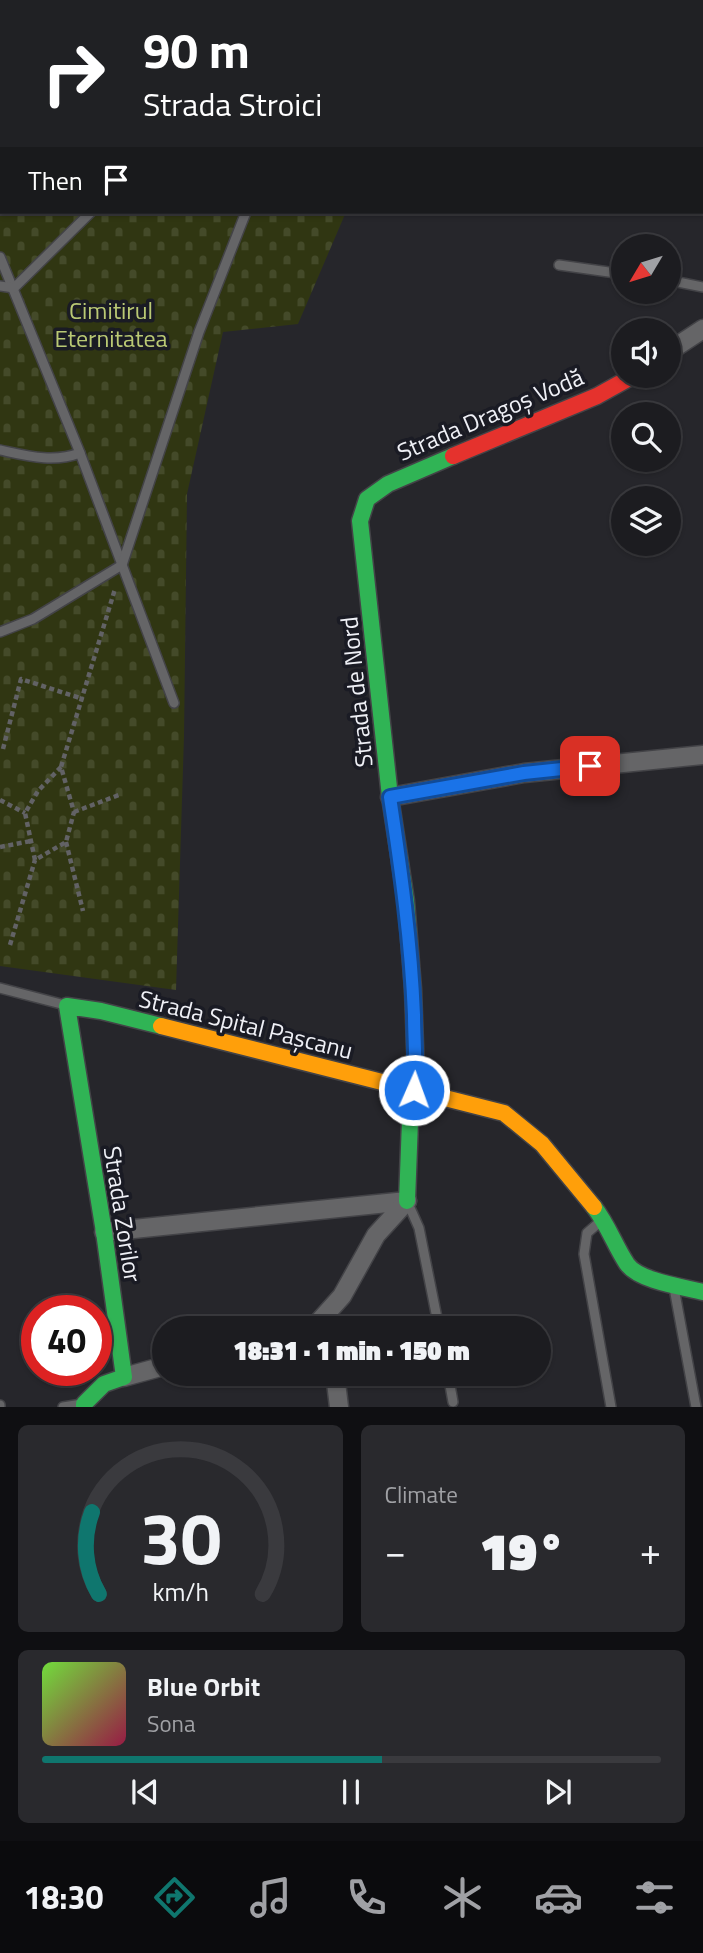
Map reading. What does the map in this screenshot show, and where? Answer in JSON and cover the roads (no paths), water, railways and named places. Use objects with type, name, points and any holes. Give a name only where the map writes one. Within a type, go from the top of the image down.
[{"type":"street","points":[[681,344],[703,330]]},
{"type":"street","name":"Strada Dragoș Vodă","points":[[368,499],[388,484],[611,388]]},
{"type":"street","name":"Strada de Nord","points":[[368,499],[360,521],[390,797],[406,901],[413,989],[416,1075],[414,1090]]},
{"type":"street","points":[[390,797],[524,773],[703,755]]},
{"type":"street","name":"Strada Spital Pașcanu","points":[[67,1006],[101,1011],[504,1113],[542,1144],[603,1219],[629,1267],[648,1278],[703,1292]]},
{"type":"street","name":"Strada Zorilor","points":[[67,1006],[104,1232],[124,1377]]},
{"type":"street","points":[[323,1316],[342,1296],[376,1235],[407,1201],[414,1090]]},
{"type":"street","points":[[104,1232],[407,1201]]},
{"type":"street","points":[[84,1406],[104,1384],[152,1369]]},
{"type":"street","points":[[336,1386],[339,1407]]},
{"type":"lane","points":[[14,288],[89,214]]},
{"type":"lane","points":[[0,632],[33,620],[122,565],[199,332],[245,214]]},
{"type":"lane","points":[[0,257],[80,453],[174,703]]},
{"type":"lane","points":[[559,265],[611,272]]},
{"type":"lane","points":[[681,283],[703,287]]},
{"type":"lane","points":[[0,286],[14,288]]},
{"type":"lane","points":[[0,450],[41,458],[65,458],[80,453]]},
{"type":"lane","points":[[0,988],[67,1006]]},
{"type":"lane","points":[[407,1201],[419,1228],[437,1316]]},
{"type":"lane","points":[[603,1219],[587,1233],[584,1254],[611,1407]]},
{"type":"lane","points":[[673,1286],[696,1407]]},
{"type":"lane","points":[[450,1386],[453,1402]]},
{"type":"lane","points":[[63,1407],[84,1406]]},
{"type":"park label","name":"Cimitirul Eternitatea","points":[[111,324]]}]
